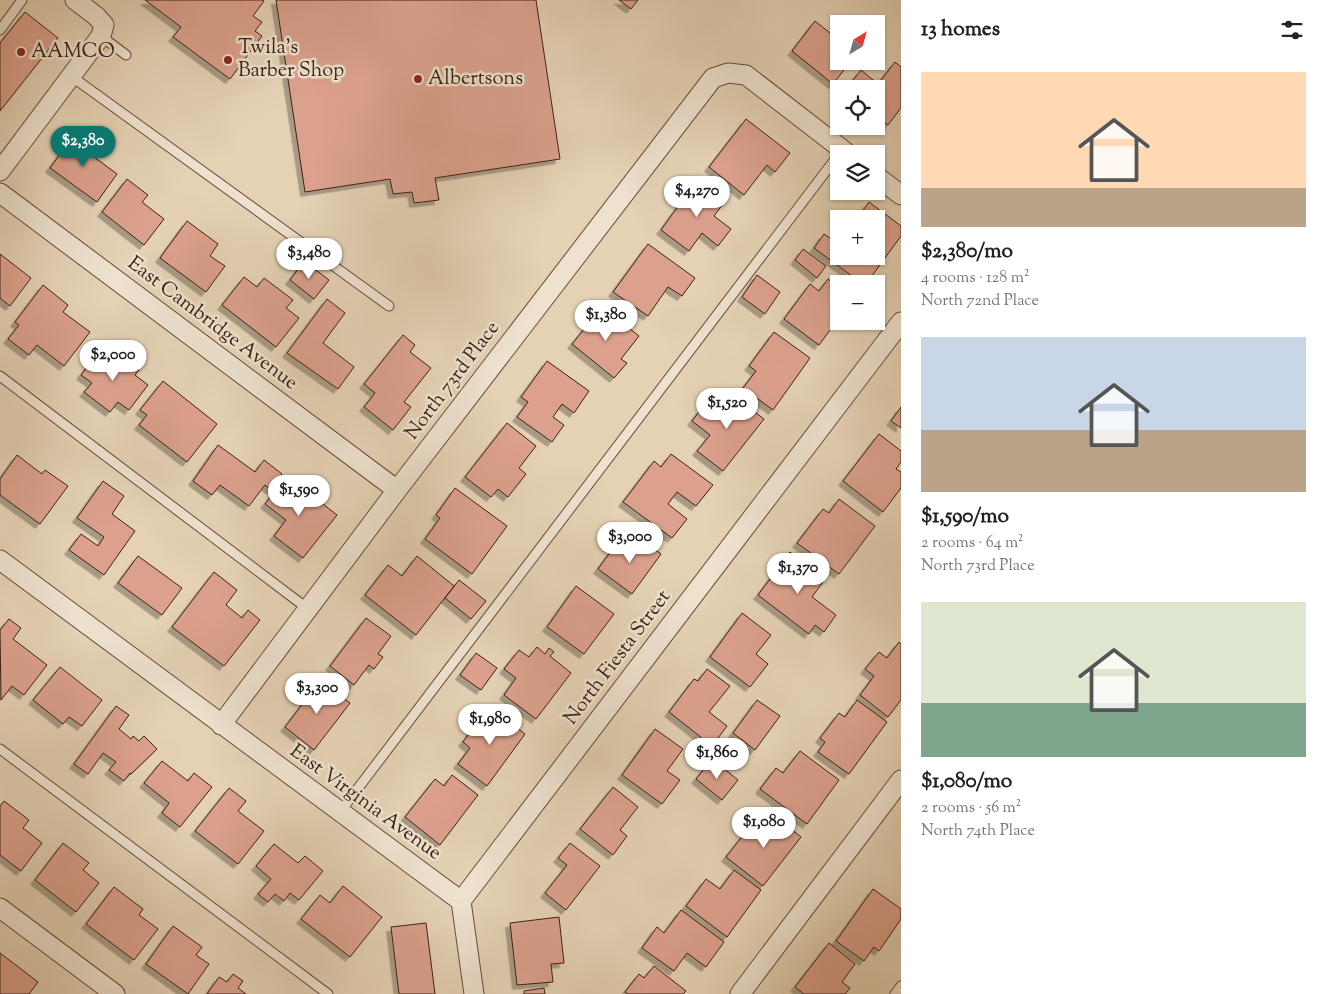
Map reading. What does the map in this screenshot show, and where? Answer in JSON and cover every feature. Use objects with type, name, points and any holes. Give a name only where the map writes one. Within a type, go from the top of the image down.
[{"type":"street","points":[[0,171],[71,76],[102,30],[96,16],[75,0]]},
{"type":"street","name":"North 73rd Place","points":[[221,725],[713,78],[728,73],[746,75],[832,145]]},
{"type":"street","points":[[885,183],[901,195]]},
{"type":"street","name":"East Cambridge Avenue","points":[[0,193],[398,490]]},
{"type":"street","name":"North Fiesta Street","points":[[461,901],[901,322]]},
{"type":"street","name":"East Virginia Avenue","points":[[0,560],[461,901]]},
{"type":"street","points":[[743,993],[898,790]]},
{"type":"street","points":[[461,901],[474,994]]},
{"type":"street","points":[[0,908],[115,994]]},
{"type":"lane","points":[[0,30],[22,0]]},
{"type":"lane","points":[[102,30],[126,55]]},
{"type":"lane","points":[[71,76],[389,306]]},
{"type":"lane","points":[[340,812],[830,169]]},
{"type":"lane","points":[[0,376],[308,609]]},
{"type":"lane","points":[[0,749],[328,994]]},
{"type":"lane","points":[[895,994],[901,986]]},
{"type":"building","points":[[145,0],[262,0],[264,1],[253,16],[262,22],[255,31],[262,36],[230,79],[173,37],[181,27]]},
{"type":"building","name":"Albertsons","points":[[276,0],[536,0],[560,159],[435,178],[439,200],[414,203],[412,192],[393,194],[390,179],[305,192]]},
{"type":"building","points":[[619,0],[638,0],[631,9]]},
{"type":"building","points":[[25,12],[58,38],[0,111],[0,43]]},
{"type":"building","points":[[815,21],[830,33],[830,70],[844,70],[836,80],[830,80],[830,82],[792,51]]},
{"type":"building","points":[[895,62],[901,67],[901,108],[888,125],[885,123],[885,80],[881,80]]},
{"type":"building","points":[[861,70],[873,80],[853,80]]},
{"type":"building","points":[[746,119],[790,153],[775,172],[767,165],[744,195],[709,167]]},
{"type":"building","points":[[76,132],[91,143],[86,151],[117,174],[97,202],[50,168]]},
{"type":"building","points":[[127,179],[148,195],[142,202],[164,219],[144,245],[102,212]]},
{"type":"building","points":[[697,180],[725,201],[714,216],[731,229],[718,246],[702,233],[689,251],[661,230]]},
{"type":"building","points":[[869,202],[880,210],[863,210]]},
{"type":"building","points":[[885,214],[901,226],[901,236],[885,258]]},
{"type":"building","points":[[187,221],[218,244],[210,256],[225,266],[206,292],[160,258]]},
{"type":"building","points":[[824,234],[830,238],[830,260],[814,248]]},
{"type":"building","points":[[648,244],[695,278],[682,296],[668,287],[648,316],[613,292]]},
{"type":"building","points":[[803,249],[826,266],[817,278],[795,260]]},
{"type":"building","points":[[0,254],[31,278],[10,306],[0,298]]},
{"type":"building","points":[[304,261],[329,280],[314,299],[290,280]]},
{"type":"building","points":[[837,265],[880,265],[873,275],[851,275]]},
{"type":"building","points":[[757,275],[780,292],[765,314],[742,297]]},
{"type":"building","points":[[244,277],[257,287],[264,278],[293,300],[286,308],[299,318],[276,347],[222,305]]},
{"type":"building","points":[[828,279],[830,281],[830,330],[819,345],[784,319],[810,284],[819,291]]},
{"type":"building","points":[[43,285],[68,305],[63,312],[90,332],[64,366],[37,345],[29,355],[8,339],[19,325],[15,322]]},
{"type":"building","points":[[327,299],[345,313],[323,343],[354,367],[338,389],[287,353]]},
{"type":"building","points":[[602,307],[639,336],[621,359],[627,363],[614,378],[572,344]]},
{"type":"building","points":[[774,332],[810,358],[773,410],[743,388],[756,371],[749,366]]},
{"type":"building","points":[[403,335],[415,345],[410,352],[431,368],[404,402],[411,407],[393,430],[364,407],[375,393],[364,384]]},
{"type":"building","points":[[100,350],[120,365],[125,359],[139,370],[135,375],[148,385],[129,410],[118,402],[110,412],[84,392],[92,383],[81,375]]},
{"type":"building","points":[[547,361],[589,391],[574,413],[562,404],[553,417],[564,425],[552,442],[517,417],[528,402],[521,397]]},
{"type":"building","points":[[163,381],[217,424],[187,462],[139,425],[147,415],[140,410]]},
{"type":"building","points":[[728,392],[764,419],[723,471],[697,451],[710,435],[692,421],[701,409],[710,416]]},
{"type":"building","points":[[901,407],[901,428],[891,421]]},
{"type":"building","points":[[507,423],[536,446],[519,468],[526,474],[508,497],[498,489],[491,497],[465,477]]},
{"type":"building","points":[[879,434],[901,451],[901,462],[896,469],[901,472],[901,488],[883,512],[843,481]]},
{"type":"building","points":[[218,445],[255,472],[264,460],[282,474],[271,490],[265,485],[249,506],[220,485],[212,495],[193,481]]},
{"type":"building","points":[[671,454],[713,485],[696,506],[677,492],[668,504],[687,519],[672,538],[623,502],[654,461],[661,467]]},
{"type":"building","points":[[17,455],[42,474],[45,470],[68,486],[40,524],[0,495],[0,479]]},
{"type":"building","points":[[287,476],[337,515],[303,558],[274,536],[286,520],[265,504]]},
{"type":"building","points":[[103,481],[124,496],[112,514],[135,531],[104,575],[69,550],[81,534],[98,546],[104,537],[77,518]]},
{"type":"building","points":[[455,488],[507,526],[472,574],[425,539],[440,518],[436,515]]},
{"type":"building","points":[[839,499],[875,526],[839,574],[797,543],[823,509],[829,513]]},
{"type":"building","points":[[635,535],[661,554],[632,594],[598,569],[617,543],[625,549]]},
{"type":"building","points":[[790,552],[825,579],[812,597],[836,615],[824,632],[815,625],[809,634],[758,595]]},
{"type":"building","points":[[138,556],[182,588],[162,615],[118,583]]},
{"type":"building","points":[[417,556],[454,586],[416,635],[365,595],[388,565],[402,576]]},
{"type":"building","points":[[214,572],[237,590],[226,605],[242,618],[248,610],[260,620],[224,666],[172,627]]},
{"type":"building","points":[[459,580],[486,601],[471,619],[445,598]]},
{"type":"building","points":[[576,586],[614,614],[584,654],[547,627]]},
{"type":"building","points":[[742,613],[771,635],[756,654],[768,664],[750,687],[710,657]]},
{"type":"building","points":[[366,618],[391,636],[378,654],[383,657],[374,669],[369,665],[354,685],[330,666]]},
{"type":"building","points":[[9,619],[21,628],[13,639],[47,665],[24,695],[12,686],[1,700],[0,630]]},
{"type":"building","points":[[899,642],[901,644],[901,700],[888,717],[860,695],[874,676],[865,669],[879,652],[887,658]]},
{"type":"building","points":[[537,647],[545,654],[549,648],[554,652],[550,656],[571,673],[536,719],[504,695],[516,678],[504,669],[519,650],[529,657]]},
{"type":"building","points":[[476,653],[497,668],[481,690],[460,675]]},
{"type":"building","points":[[60,667],[102,700],[82,726],[69,717],[63,724],[33,700]]},
{"type":"building","points":[[707,669],[730,686],[709,712],[727,726],[712,746],[669,712],[694,679],[698,681]]},
{"type":"building","points":[[320,681],[350,703],[314,750],[285,727]]},
{"type":"building","points":[[757,700],[780,716],[755,750],[733,733]]},
{"type":"building","points":[[857,700],[887,722],[849,774],[818,752],[825,742],[820,738],[839,713],[845,717]]},
{"type":"building","points":[[116,706],[129,715],[119,729],[131,739],[133,736],[139,741],[144,736],[157,749],[130,773],[124,781],[109,770],[116,762],[103,753],[88,774],[74,764]]},
{"type":"building","points":[[489,707],[525,734],[487,786],[458,764],[470,748],[463,742]]},
{"type":"building","points":[[655,729],[683,749],[667,771],[680,780],[662,804],[622,775]]},
{"type":"building","points":[[800,751],[839,780],[807,824],[760,789],[776,768],[783,773]]},
{"type":"building","points":[[712,759],[738,780],[722,800],[696,779]]},
{"type":"building","points":[[162,761],[188,781],[194,773],[212,787],[180,827],[162,813],[169,803],[144,783]]},
{"type":"building","points":[[452,775],[478,795],[440,845],[405,817],[435,779],[444,786]]},
{"type":"building","points":[[613,787],[638,807],[620,830],[627,836],[613,855],[580,829]]},
{"type":"building","points":[[229,788],[246,801],[238,811],[264,831],[238,864],[195,831]]},
{"type":"building","points":[[4,801],[29,820],[23,828],[42,843],[21,871],[0,855],[0,806]]},
{"type":"building","points":[[772,814],[801,837],[763,886],[726,857],[752,824],[759,830]]},
{"type":"building","points":[[63,843],[89,863],[83,870],[99,883],[76,912],[35,880]]},
{"type":"building","points":[[570,843],[600,866],[566,910],[545,893],[567,865],[558,858]]},
{"type":"building","points":[[274,844],[298,863],[305,856],[323,871],[299,900],[290,893],[284,901],[275,894],[268,902],[258,894],[271,879],[256,866]]},
{"type":"building","points":[[734,870],[761,890],[727,937],[686,906],[706,879],[720,889]]},
{"type":"building","points":[[343,886],[382,917],[350,957],[301,919],[320,895],[330,903]]},
{"type":"building","points":[[114,887],[143,909],[139,915],[158,929],[134,960],[86,924]]},
{"type":"building","points":[[873,889],[901,909],[901,919],[879,951],[874,947],[864,961],[836,941]]},
{"type":"building","points":[[681,910],[724,942],[706,967],[687,953],[674,971],[642,948],[657,927],[664,933]]},
{"type":"building","points":[[559,917],[564,963],[551,964],[553,982],[517,985],[510,923]]},
{"type":"building","points":[[426,923],[435,994],[399,994],[391,927]]},
{"type":"building","points":[[173,926],[202,947],[196,955],[209,964],[188,994],[146,964]]},
{"type":"building","points":[[829,943],[855,964],[842,982],[850,988],[845,994],[804,994],[795,987]]},
{"type":"building","points":[[0,953],[38,982],[29,994],[0,994]]},
{"type":"building","points":[[654,966],[686,991],[683,994],[628,994],[625,992],[639,974],[644,978]]},
{"type":"building","points":[[233,974],[243,981],[238,988],[246,994],[207,994],[219,977],[227,982]]},
{"type":"building","points":[[544,988],[545,994],[524,994],[524,991]]},
{"type":"place","name":"AAMCO","points":[[21,52]]},
{"type":"place","name":"Twila's Barber Shop","points":[[228,60]]},
{"type":"place","name":"Albertsons","points":[[418,79]]}]
